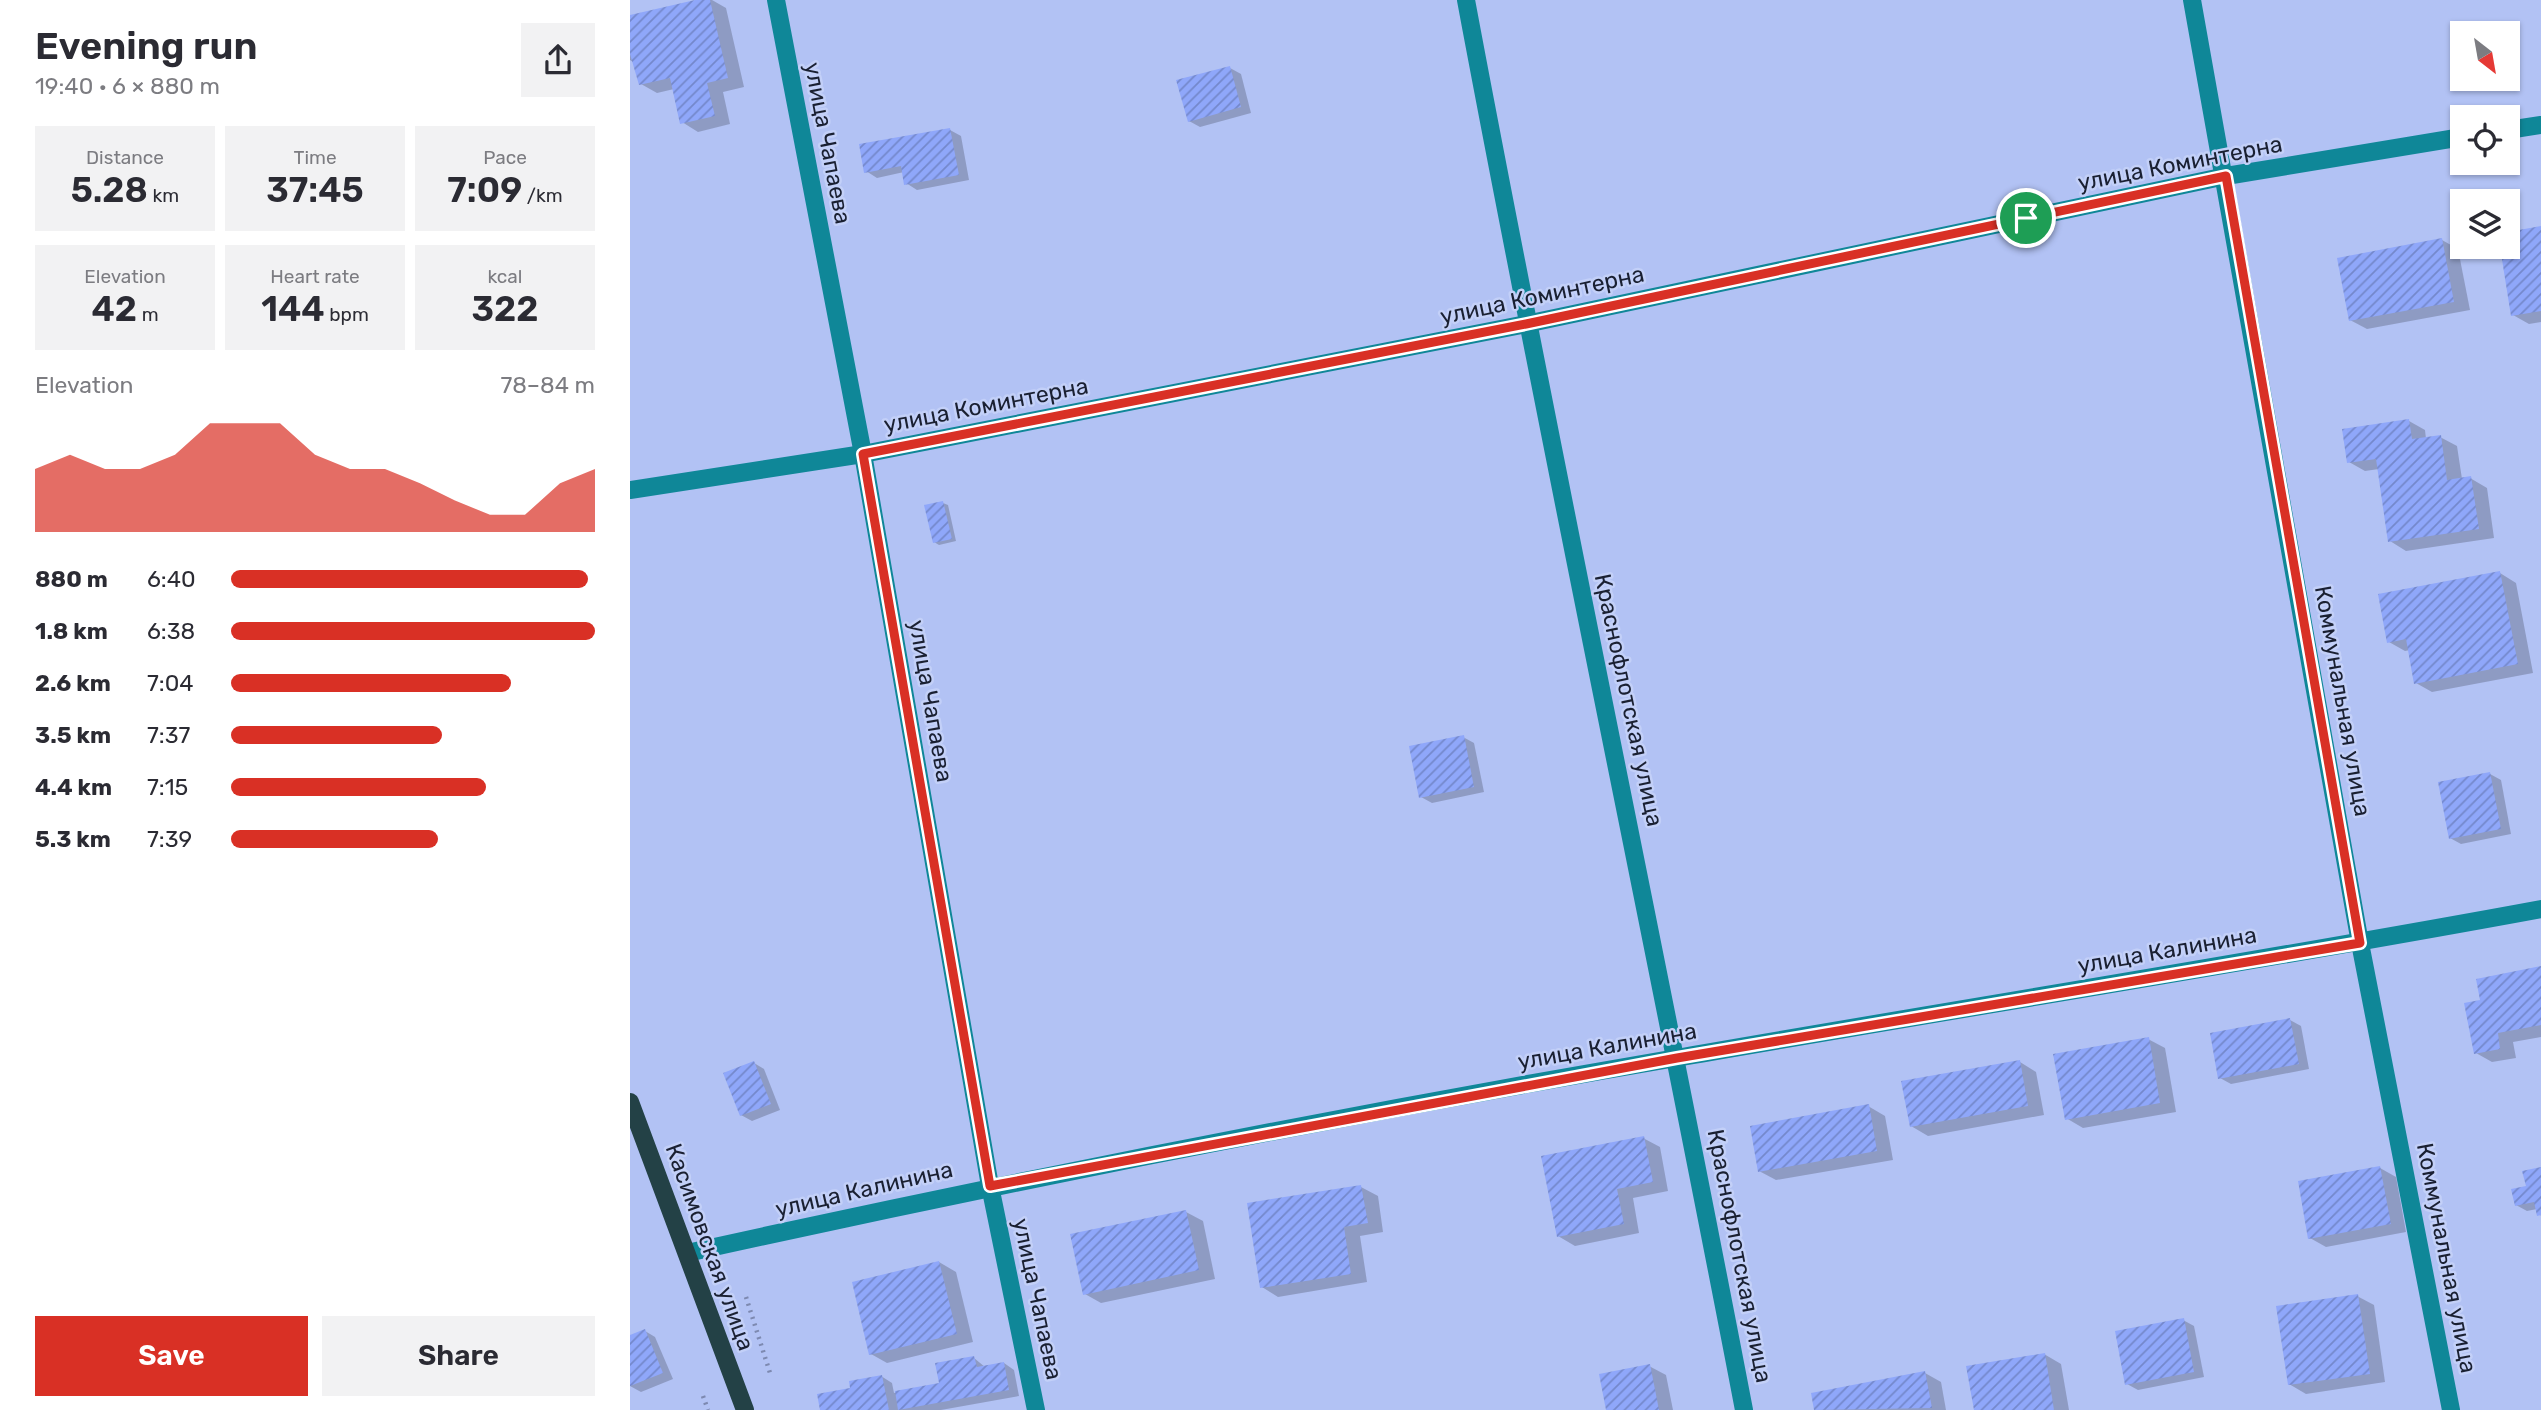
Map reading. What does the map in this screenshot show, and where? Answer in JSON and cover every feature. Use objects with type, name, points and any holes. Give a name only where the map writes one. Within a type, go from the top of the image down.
[{"type":"main road","name":"Касимовская улица","points":[[630,1102],[635,1132],[687,1253],[745,1410]]},
{"type":"street","name":"улица Чапаева","points":[[776,0],[863,454],[990,1186],[1036,1410]]},
{"type":"street","name":"Краснофлотская улица","points":[[1466,0],[1526,324],[1677,1058],[1744,1410]]},
{"type":"street","name":"Коммунальная улица","points":[[2192,0],[2226,176],[2360,943],[2451,1410]]},
{"type":"street","points":[[2520,128],[2541,125]]},
{"type":"street","name":"улица Коминтерна","points":[[630,490],[863,454],[1526,324],[2226,176],[2450,140]]},
{"type":"street","name":"улица Калинина","points":[[687,1253],[990,1186],[1677,1058],[2360,943],[2541,909]]},
{"type":"path","points":[[746,1297],[770,1373]]},
{"type":"path","points":[[703,1396],[708,1410]]},
{"type":"building","points":[[695,0],[710,0],[728,78],[707,83],[715,116],[680,124],[670,78],[639,85],[630,54],[630,15]]},
{"type":"building","points":[[1230,66],[1241,107],[1188,122],[1176,80]]},
{"type":"building","points":[[950,128],[959,175],[904,185],[901,166],[864,173],[859,144]]},
{"type":"building","points":[[2541,226],[2541,311],[2511,316],[2502,259],[2520,259],[2520,230]]},
{"type":"building","points":[[2442,238],[2454,302],[2349,321],[2337,258]]},
{"type":"building","points":[[2409,419],[2412,439],[2441,435],[2447,480],[2471,476],[2479,529],[2388,542],[2376,459],[2347,463],[2342,429]]},
{"type":"building","points":[[943,501],[952,539],[933,543],[924,505]]},
{"type":"building","points":[[2500,571],[2518,664],[2414,684],[2406,639],[2387,643],[2378,594]]},
{"type":"building","points":[[1464,735],[1474,787],[1419,798],[1409,746]]},
{"type":"building","points":[[2490,772],[2501,829],[2449,839],[2438,782]]},
{"type":"building","points":[[2541,966],[2541,1025],[2498,1033],[2500,1049],[2474,1054],[2464,1003],[2480,1000],[2476,979]]},
{"type":"building","points":[[2290,1018],[2299,1064],[2218,1079],[2210,1033]]},
{"type":"building","points":[[2149,1037],[2160,1103],[2065,1120],[2053,1054]]},
{"type":"building","points":[[2020,1060],[2028,1106],[1910,1127],[1901,1081]]},
{"type":"building","points":[[754,1061],[771,1104],[740,1116],[723,1073]]},
{"type":"building","points":[[1869,1104],[1877,1151],[1758,1172],[1750,1126]]},
{"type":"building","points":[[1644,1136],[1653,1182],[1617,1189],[1624,1224],[1557,1237],[1541,1156]]},
{"type":"building","points":[[2380,1166],[2391,1224],[2308,1239],[2298,1181]]},
{"type":"building","points":[[2541,1167],[2541,1215],[2537,1216],[2534,1202],[2515,1206],[2511,1189],[2526,1186],[2522,1171]]},
{"type":"building","points":[[1361,1185],[1368,1223],[1344,1227],[1351,1274],[1260,1288],[1247,1203]]},
{"type":"building","points":[[1186,1210],[1199,1270],[1083,1295],[1070,1234]]},
{"type":"building","points":[[939,1261],[957,1334],[869,1355],[852,1282]]},
{"type":"building","points":[[2358,1294],[2370,1374],[2288,1385],[2276,1306]]},
{"type":"building","points":[[2184,1318],[2194,1372],[2125,1385],[2115,1331]]},
{"type":"building","points":[[645,1329],[663,1373],[630,1386],[630,1335]]},
{"type":"building","points":[[2045,1353],[2054,1410],[1974,1410],[1966,1366]]},
{"type":"building","points":[[974,1356],[977,1367],[1004,1362],[1009,1390],[898,1410],[895,1391],[939,1383],[935,1363]]},
{"type":"building","points":[[1650,1364],[1659,1410],[1606,1410],[1599,1374]]},
{"type":"building","points":[[1925,1371],[1932,1408],[1814,1410],[1811,1393]]},
{"type":"building","points":[[882,1375],[889,1410],[820,1410],[817,1394],[850,1388],[849,1381]]},
{"type":"route","points":[[2226,176],[2360,943],[1677,1058],[990,1186],[863,454],[1526,324],[2026,218],[2226,176]]}]
